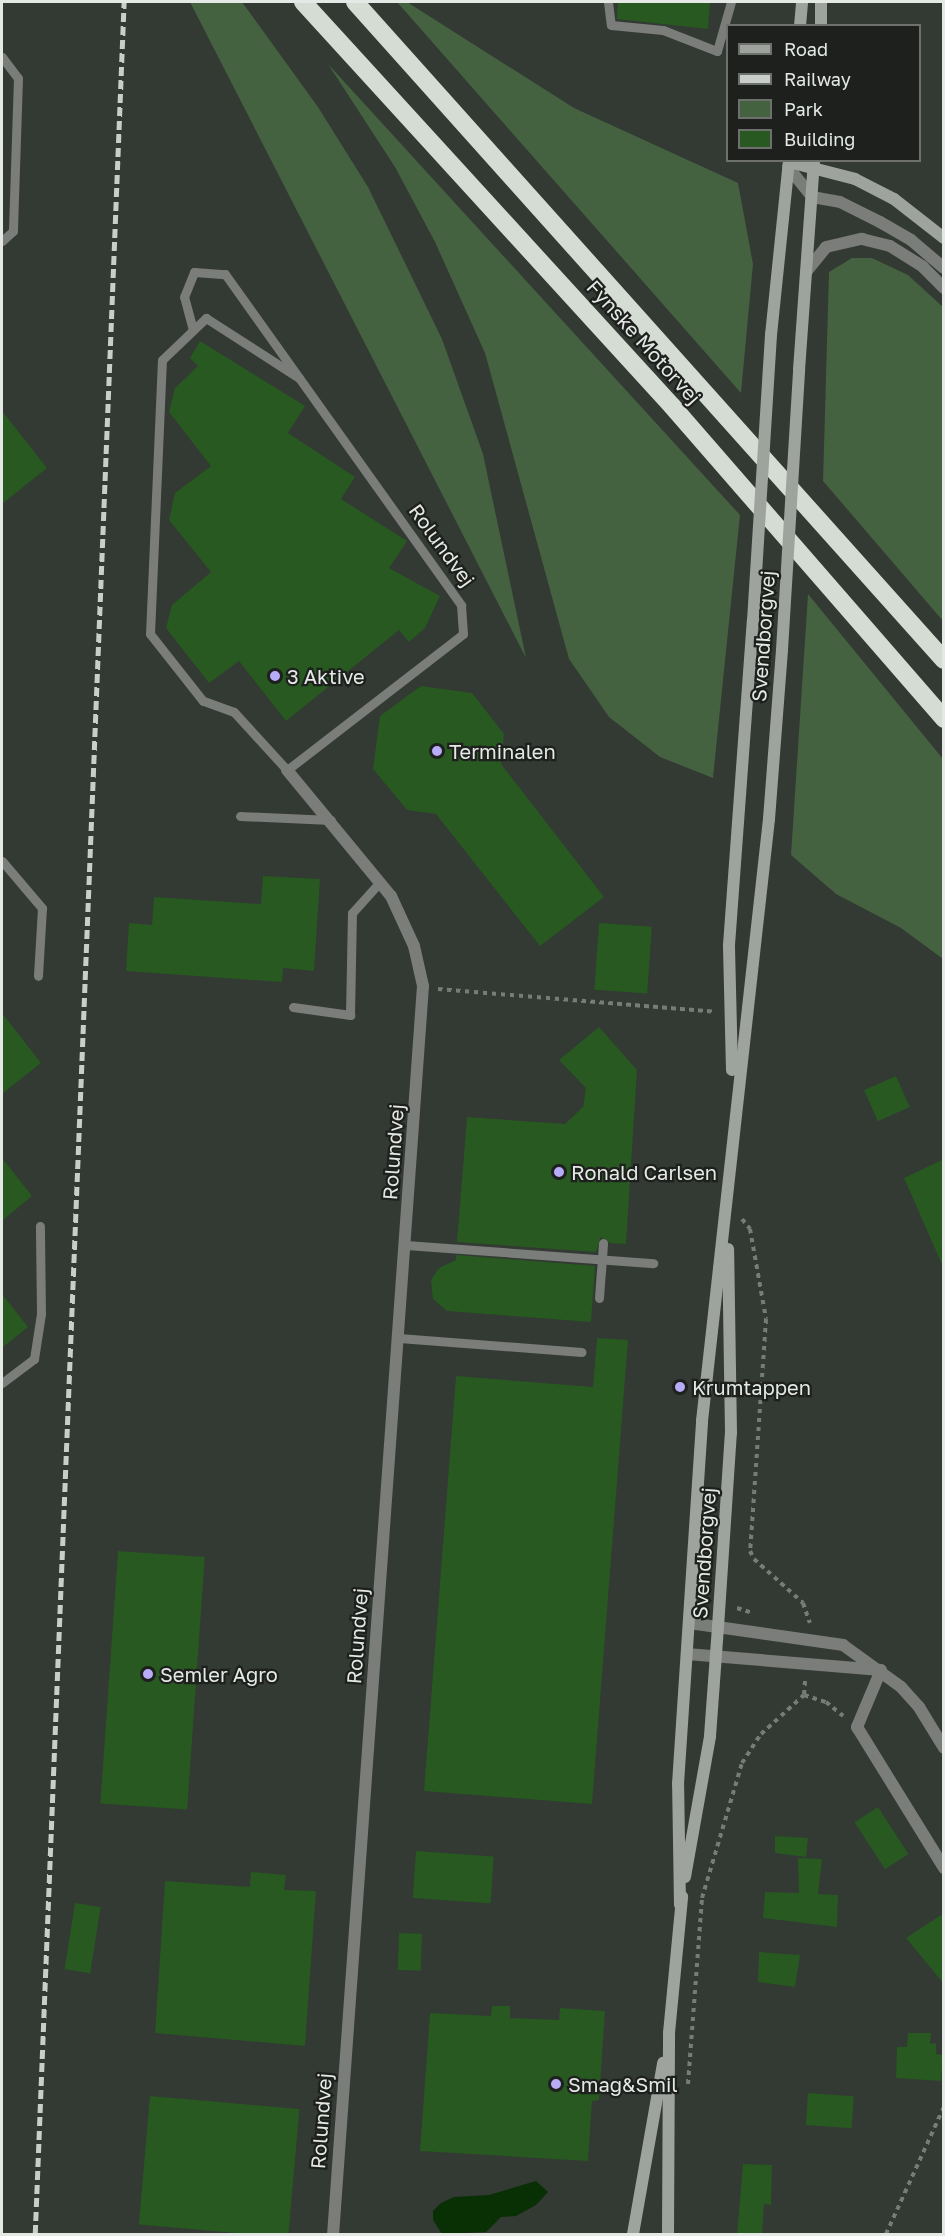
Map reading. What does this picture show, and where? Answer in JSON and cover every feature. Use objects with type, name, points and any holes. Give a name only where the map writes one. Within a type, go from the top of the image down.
[{"type":"highway","name":"Fynske Motorvej","points":[[303,2],[672,406],[944,719]]},
{"type":"highway","name":"Fynske Motorvej","points":[[355,2],[944,660]]},
{"type":"main road","points":[[800,24],[802,2]]},
{"type":"main road","points":[[821,2],[821,24]]},
{"type":"main road","points":[[789,163],[814,164],[855,179],[894,199],[944,238]]},
{"type":"main road","name":"Svendborgvej","points":[[733,1113],[729,945],[734,836],[753,621],[771,335],[789,163]]},
{"type":"main road","name":"Svendborgvej","points":[[680,1905],[678,1784],[702,1421],[727,1199],[733,1113],[769,819],[814,164]]},
{"type":"main road","name":"Svendborgvej","points":[[668,2235],[669,2033],[680,1905],[710,1736],[731,1433],[727,1199]]},
{"type":"main road","name":"Svendborgvej","points":[[633,2235],[669,2033]]},
{"type":"street","points":[[789,163],[812,197],[840,202],[880,222],[911,240],[944,268]]},
{"type":"street","points":[[806,272],[826,247],[862,238],[890,246],[923,267],[944,288]]},
{"type":"street","name":"Rolundvej","points":[[287,770],[331,820],[380,882],[414,946],[423,986],[333,2235]]},
{"type":"street","points":[[689,1623],[843,1646],[880,1670],[919,1707],[944,1748]]},
{"type":"street","points":[[687,1654],[880,1670]]},
{"type":"street","points":[[880,1670],[857,1727],[944,1868]]},
{"type":"lane","points":[[608,2],[611,25],[663,30],[717,51],[731,2]]},
{"type":"lane","points":[[2,57],[18,78],[14,231],[2,241]]},
{"type":"lane","name":"Rolundvej","points":[[193,330],[184,297],[194,272],[225,274],[461,605],[464,634],[287,770]]},
{"type":"lane","points":[[287,770],[234,712],[203,701],[150,634],[162,360],[206,318],[299,378]]},
{"type":"lane","points":[[240,816],[331,820]]},
{"type":"lane","points":[[2,861],[42,908],[38,976]]},
{"type":"lane","points":[[293,1007],[350,1015],[352,913],[380,882]]},
{"type":"lane","points":[[2,1383],[34,1359],[41,1314],[40,1226]]},
{"type":"lane","points":[[599,1298],[603,1243]]},
{"type":"lane","points":[[406,1245],[653,1263]]},
{"type":"lane","points":[[399,1338],[581,1352]]},
{"type":"path","points":[[423,986],[731,1013]]},
{"type":"path","points":[[727,1199],[750,1229],[766,1319],[750,1551],[754,1559],[803,1603],[810,1620],[799,1619]]},
{"type":"path","points":[[720,1602],[756,1614]]},
{"type":"path","points":[[687,2096],[702,1898],[742,1763],[761,1734],[804,1695]]},
{"type":"path","points":[[886,2235],[944,2107]]},
{"type":"green space","points":[[190,2],[242,2],[318,107],[368,187],[442,339],[483,454],[526,658]]},
{"type":"green space","points":[[397,2],[407,2],[574,108],[738,183],[753,264],[741,393]]},
{"type":"green space","points":[[328,64],[740,515],[713,778],[660,757],[609,717],[569,659],[485,353],[435,242],[395,167]]},
{"type":"green space","points":[[852,258],[872,258],[908,275],[943,307],[943,621],[823,481],[829,272]]},
{"type":"green space","points":[[808,594],[943,759],[943,959],[901,928],[836,894],[791,855]]},
{"type":"shaded area","points":[[536,2181],[548,2192],[536,2205],[516,2216],[501,2217],[486,2232],[442,2234],[433,2220],[433,2211],[441,2203],[454,2197],[489,2195]]},
{"type":"building","points":[[618,2],[710,2],[708,29],[617,19]]},
{"type":"building","points":[[200,341],[305,406],[288,433],[355,477],[341,499],[407,541],[389,568],[440,596],[425,628],[409,642],[399,630],[286,721],[239,661],[209,683],[166,628],[172,605],[211,572],[169,520],[175,493],[211,466],[169,412],[175,388],[198,366],[190,358]]},
{"type":"building","points":[[2,411],[47,468],[2,504]]},
{"type":"building","points":[[421,686],[472,693],[504,734],[501,764],[604,897],[540,946],[436,814],[407,810],[373,769],[380,716]]},
{"type":"building","points":[[263,876],[320,879],[314,971],[283,968],[282,982],[126,971],[129,923],[152,925],[154,897],[261,904]]},
{"type":"building","points":[[599,923],[652,927],[647,994],[594,990]]},
{"type":"building","points":[[2,1013],[41,1063],[2,1094]]},
{"type":"building","points":[[599,1027],[637,1070],[626,1244],[610,1243],[601,1237],[596,1252],[457,1242],[467,1117],[565,1124],[583,1107],[586,1088],[559,1060]]},
{"type":"building","points":[[896,1076],[910,1107],[878,1121],[864,1090]]},
{"type":"building","points":[[2,1158],[32,1196],[2,1221]]},
{"type":"building","points":[[944,1159],[944,1269],[904,1178]]},
{"type":"building","points":[[456,1255],[595,1266],[591,1322],[447,1311],[433,1299],[431,1280],[439,1268],[456,1260]]},
{"type":"building","points":[[2,1294],[28,1327],[2,1348]]},
{"type":"building","points":[[597,1338],[628,1340],[592,1804],[424,1791],[456,1376],[593,1387]]},
{"type":"building","points":[[118,1551],[205,1557],[187,1809],[100,1803]]},
{"type":"building","points":[[878,1807],[908,1854],[885,1869],[855,1822]]},
{"type":"building","points":[[775,1836],[808,1838],[806,1857],[775,1853]]},
{"type":"building","points":[[416,1851],[494,1856],[491,1903],[413,1898]]},
{"type":"building","points":[[798,1858],[822,1859],[818,1894],[838,1895],[837,1927],[763,1918],[765,1892],[799,1893]]},
{"type":"building","points":[[251,1872],[286,1875],[284,1890],[316,1891],[305,2046],[155,2033],[165,1881],[250,1887]]},
{"type":"building","points":[[75,1903],[101,1907],[90,1973],[65,1969]]},
{"type":"building","points":[[944,1913],[944,1984],[906,1938]]},
{"type":"building","points":[[399,1933],[422,1934],[421,1971],[398,1970]]},
{"type":"building","points":[[759,1952],[800,1955],[795,1987],[758,1982]]},
{"type":"building","points":[[492,2006],[510,2006],[510,2018],[559,2020],[560,2008],[605,2011],[599,2100],[592,2101],[588,2161],[420,2151],[430,2013],[491,2016]]},
{"type":"building","points":[[908,2033],[931,2033],[930,2044],[936,2043],[936,2054],[943,2055],[941,2081],[896,2078],[897,2047],[907,2047]]},
{"type":"building","points":[[808,2093],[854,2096],[852,2128],[806,2125]]},
{"type":"building","points":[[150,2096],[299,2109],[288,2234],[247,2234],[139,2225]]},
{"type":"building","points":[[743,2164],[772,2165],[771,2205],[764,2204],[762,2235],[737,2235]]},
{"type":"railway","points":[[35,2234],[124,2]]},
{"type":"place","name":"3 Aktive","points":[[275,676]]},
{"type":"place","name":"Terminalen","points":[[437,751]]},
{"type":"place","name":"Ronald Carlsen","points":[[559,1172]]},
{"type":"place","name":"Krumtappen","points":[[680,1387]]},
{"type":"place","name":"Semler Agro","points":[[148,1674]]},
{"type":"place","name":"Smag&Smil","points":[[556,2084]]}]
